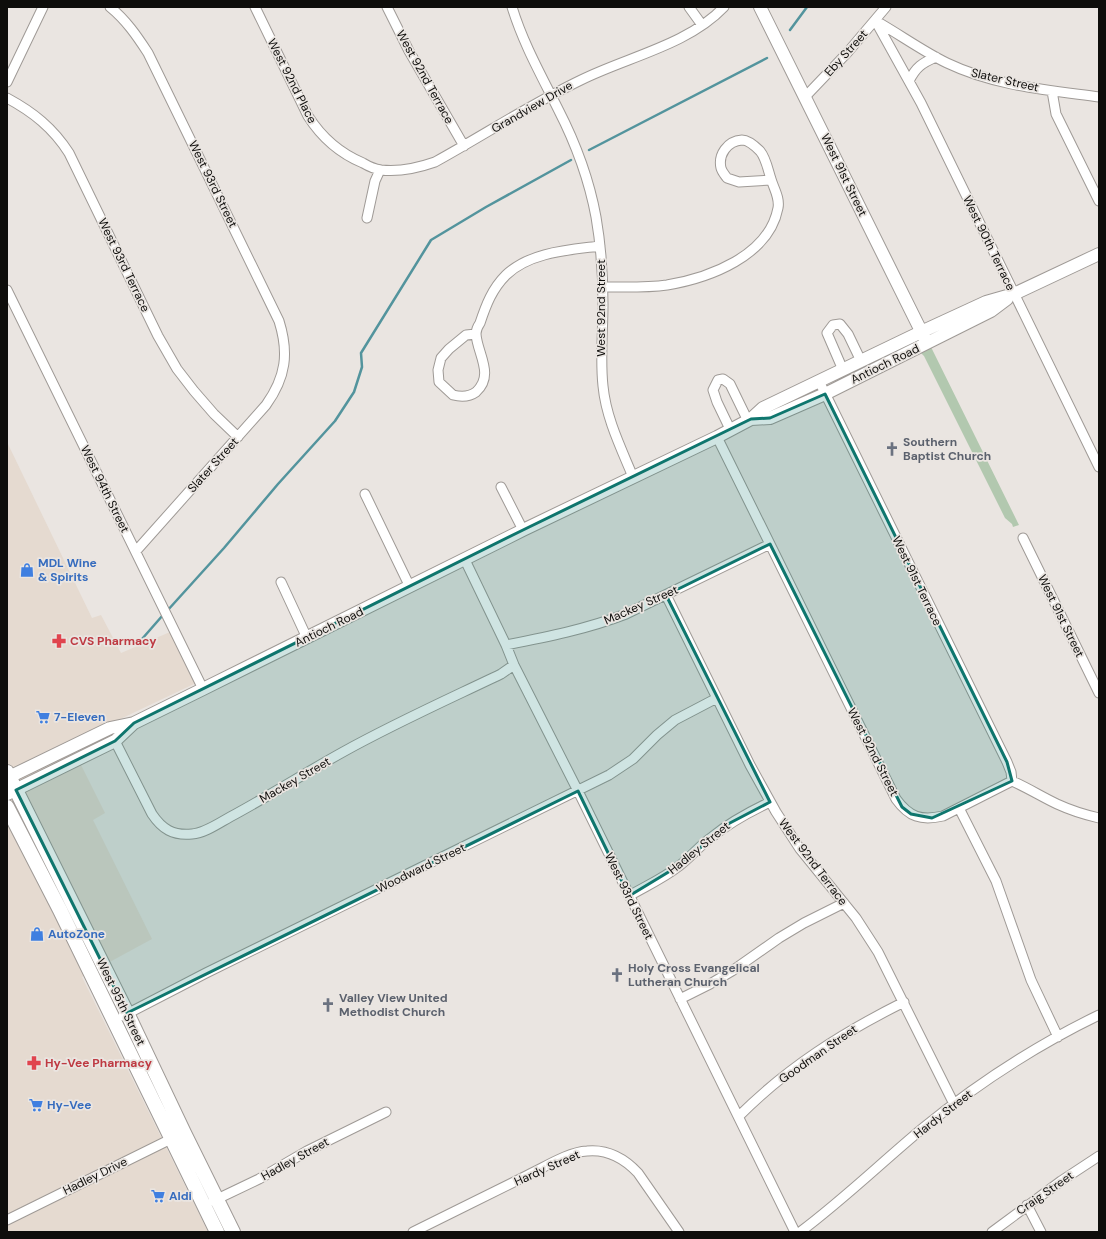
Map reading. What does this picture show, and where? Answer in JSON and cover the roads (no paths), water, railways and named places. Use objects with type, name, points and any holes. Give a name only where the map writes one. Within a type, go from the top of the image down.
[{"type":"main road","name":"West 91st Street","points":[[760,7],[927,343]]},
{"type":"main road","name":"Antioch Road","points":[[8,776],[110,728],[134,723],[523,530],[750,420],[763,408],[986,302],[1014,294],[1099,254]]},
{"type":"main road","name":"Antioch Road","points":[[750,420],[770,418],[825,394],[991,311],[1014,294]]},
{"type":"main road","name":"Antioch Road","points":[[11,792],[115,741],[134,723]]},
{"type":"main road","name":"West 95th Street","points":[[8,776],[11,792],[127,1013],[178,1136]]},
{"type":"main road","name":"West 95th Street","points":[[7,806],[114,1021],[178,1136],[211,1202],[233,1232]]},
{"type":"main road","name":"West 95th Street","points":[[211,1202],[217,1232]]},
{"type":"street","points":[[7,82],[43,7]]},
{"type":"street","name":"West 93rd Street","points":[[110,7],[119,14],[137,35],[148,53],[279,321],[285,346],[282,374]]},
{"type":"street","name":"West 92nd Place","points":[[255,7],[308,116],[316,127],[327,141],[340,151],[353,159],[380,170]]},
{"type":"street","name":"West 92nd Terrace","points":[[387,7],[409,51],[464,146]]},
{"type":"street","name":"West 92nd Street","points":[[512,7],[528,51],[568,129],[589,187],[596,216],[603,287],[601,352],[603,386],[607,408],[615,436],[633,477]]},
{"type":"street","points":[[689,7],[702,25]]},
{"type":"street","name":"Grandview Drive","points":[[380,170],[409,169],[435,162],[583,79],[666,45],[686,35],[702,25],[724,7]]},
{"type":"street","name":"Eby Street","points":[[805,97],[847,53],[886,7]]},
{"type":"street","name":"Slater Street","points":[[875,20],[946,63],[987,79],[1016,86],[1099,96]]},
{"type":"street","name":"West 90th Terrace","points":[[875,20],[909,81],[1099,467]]},
{"type":"street","points":[[909,81],[914,72],[922,63],[936,57]]},
{"type":"street","points":[[1052,91],[1056,114],[1099,201]]},
{"type":"street","name":"West 93rd Terrace","points":[[7,98],[36,116],[62,142],[69,153],[158,336],[177,368],[204,403],[238,437]]},
{"type":"street","points":[[603,287],[660,286],[690,280],[715,272],[745,256],[759,245],[765,238],[774,221],[778,200],[765,161],[760,152],[751,144],[742,140],[733,143],[724,149],[720,157],[721,169],[727,178],[739,182],[771,180]]},
{"type":"street","points":[[368,218],[375,181],[380,170]]},
{"type":"street","points":[[476,334],[466,335],[449,349],[441,358],[438,370],[440,382],[453,396],[467,396],[474,394],[484,381],[484,371],[476,334],[488,300],[498,284],[507,274],[519,266],[547,254],[600,246]]},
{"type":"street","name":"West 94th Street","points":[[7,290],[203,689]]},
{"type":"street","name":"Antioch Road","points":[[843,370],[827,333],[832,325],[840,324],[848,334],[861,361]]},
{"type":"street","name":"Slater Street","points":[[136,551],[270,400],[278,386],[282,374]]},
{"type":"street","points":[[730,430],[713,390],[718,380],[723,379],[730,384],[750,420]]},
{"type":"street","name":"West 91st Terrace","points":[[819,381],[1007,762],[1011,772],[1012,782]]},
{"type":"street","name":"West 92nd Street","points":[[716,437],[896,799],[902,807],[911,814],[923,818],[943,816],[1012,782]]},
{"type":"street","points":[[501,487],[523,530]]},
{"type":"street","points":[[365,494],[410,587]]},
{"type":"street","name":"West 91st Street","points":[[1023,538],[1099,693]]},
{"type":"street","name":"Mackey Street","points":[[506,645],[588,627],[626,614],[770,544]]},
{"type":"street","name":"West 93rd Street","points":[[465,560],[506,645],[514,665],[578,791],[795,1232]]},
{"type":"street","points":[[280,582],[307,638]]},
{"type":"street","name":"West 92nd Terrace","points":[[666,595],[770,802],[800,849],[856,918],[878,952],[954,1104]]},
{"type":"street","name":"Mackey Street","points":[[115,741],[157,821],[166,830],[179,835],[194,834],[207,829],[268,796],[345,751],[501,674],[514,665]]},
{"type":"street","name":"Woodward Street","points":[[114,1021],[206,973],[620,769],[633,759],[657,734],[675,720],[717,698]]},
{"type":"street","points":[[1012,782],[1059,805],[1099,819]]},
{"type":"street","name":"Hadley Street","points":[[629,896],[662,878],[680,865],[728,824],[744,814],[770,802]]},
{"type":"street","points":[[960,808],[996,880],[1031,980],[1058,1037]]},
{"type":"street","points":[[680,999],[732,971],[791,931],[844,903]]},
{"type":"street","name":"Goodman Street","points":[[739,1116],[764,1093],[812,1054],[854,1028],[904,1002]]},
{"type":"street","name":"Hardy Street","points":[[800,1232],[924,1127],[980,1085],[1058,1037],[1099,1015]]},
{"type":"street","name":"Hadley Street","points":[[211,1202],[259,1179],[307,1151],[386,1112]]},
{"type":"street","name":"Hadley Drive","points":[[7,1220],[178,1136]]},
{"type":"street","name":"Hardy Street","points":[[413,1232],[575,1153],[602,1151],[614,1154],[630,1164],[638,1173],[679,1232]]},
{"type":"street","name":"Craig Street","points":[[992,1232],[1027,1205],[1099,1156]]},
{"type":"street","points":[[1027,1205],[1041,1232]]},
{"type":"waterway","points":[[790,30],[807,7]]},
{"type":"waterway","points":[[589,150],[767,58]]},
{"type":"waterway","points":[[167,611],[335,421],[354,392],[362,367],[361,353],[431,240],[486,207],[571,160]]},
{"type":"waterway","points":[[142,639],[163,615]]},
{"type":"place","name":"Southern Baptist Church","points":[[892,449]]},
{"type":"place","name":"MDL Wine & Spirits","points":[[27,570]]},
{"type":"place","name":"CVS Pharmacy","points":[[59,641]]},
{"type":"place","name":"7-Eleven","points":[[43,717]]},
{"type":"place","name":"AutoZone","points":[[37,934]]},
{"type":"place","name":"Holy Cross Evangelical Lutheran Church","points":[[617,975]]},
{"type":"place","name":"Valley View United Methodist Church","points":[[328,1005]]},
{"type":"place","name":"Hy-Vee Pharmacy","points":[[34,1063]]},
{"type":"place","name":"Hy-Vee","points":[[36,1105]]},
{"type":"place","name":"Aldi","points":[[158,1196]]}]
